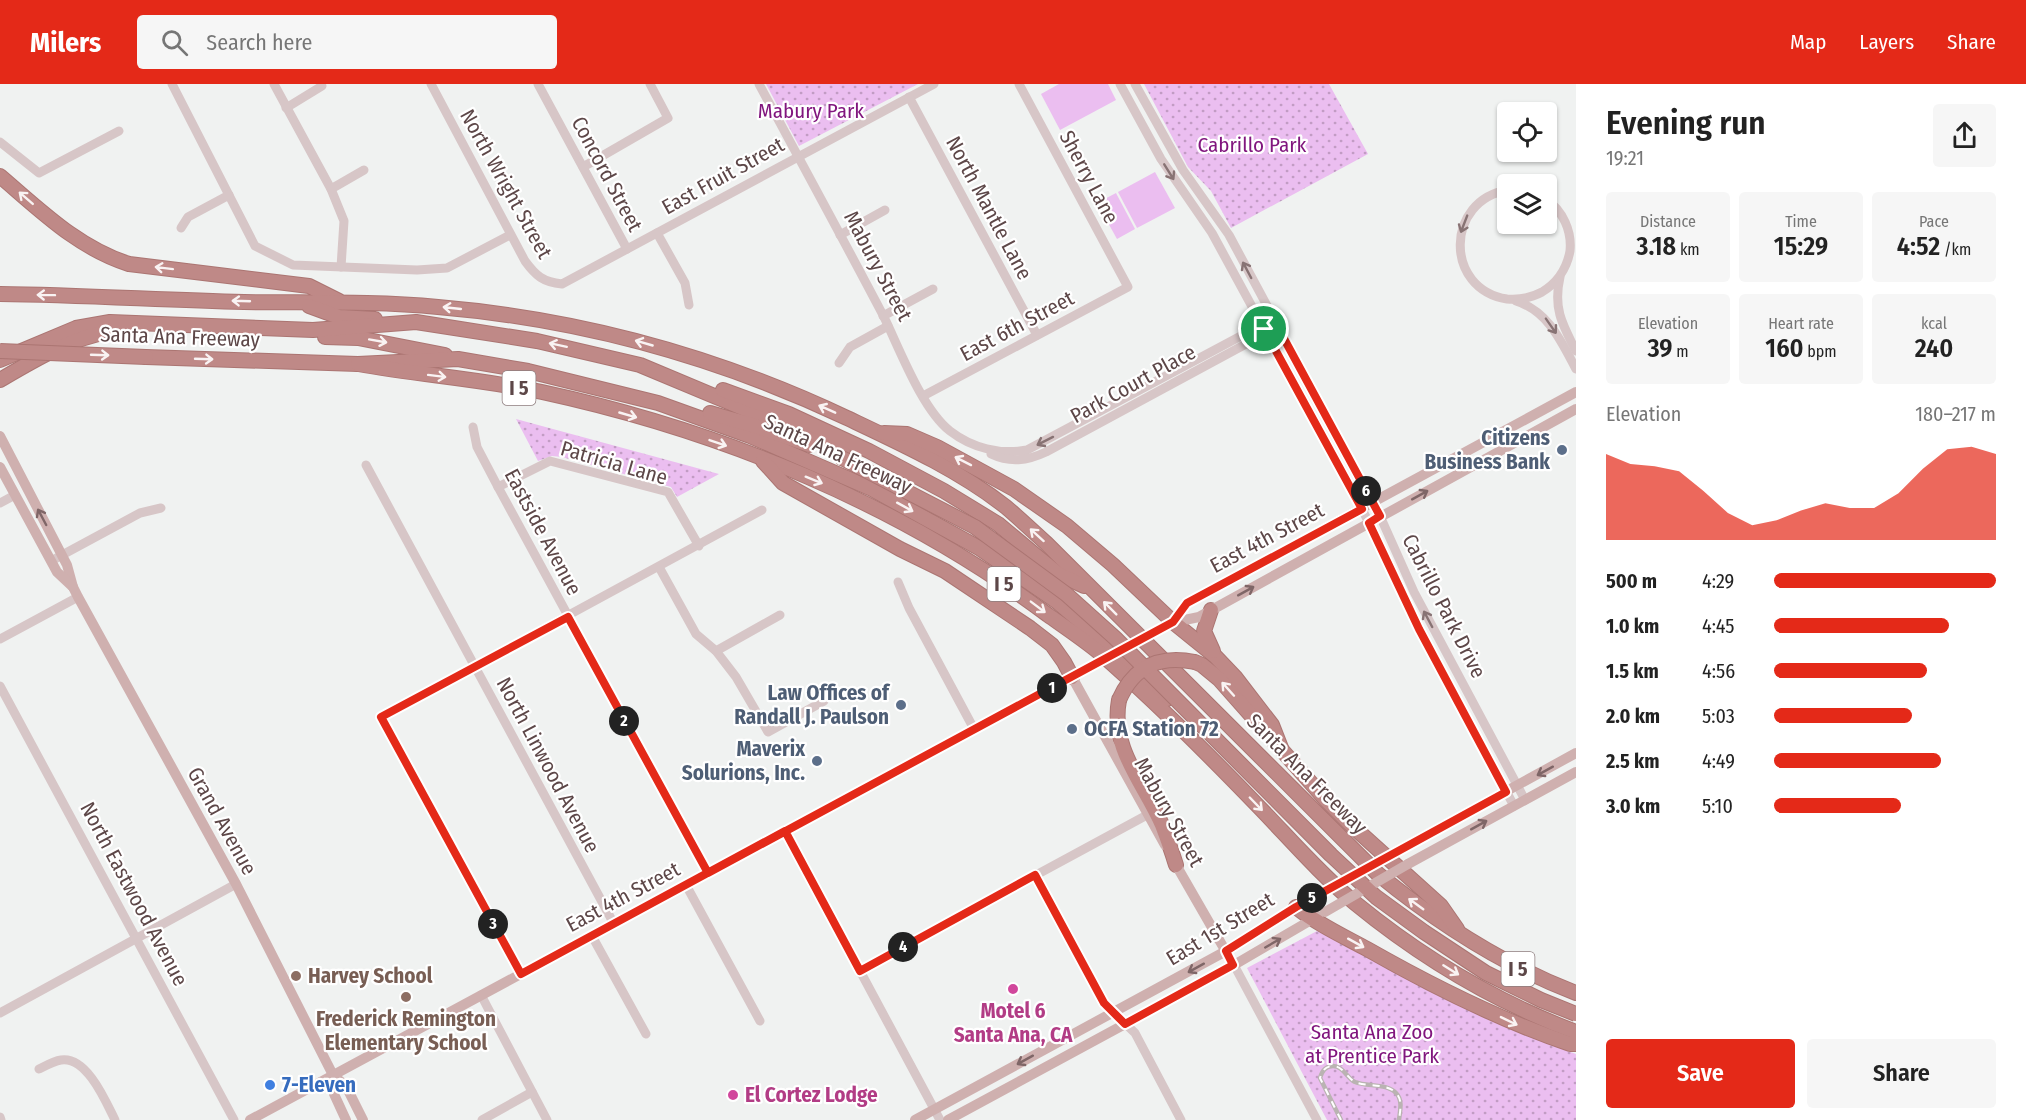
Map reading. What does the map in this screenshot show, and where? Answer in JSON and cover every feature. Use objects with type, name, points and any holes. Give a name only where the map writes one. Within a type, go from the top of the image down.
[{"type":"highway","points":[[0,176],[64,231],[117,260],[129,264],[309,286],[344,303]]},
{"type":"highway","name":"Santa Ana Freeway","points":[[0,294],[404,304],[505,314],[622,337],[677,352],[800,396],[954,472],[1006,507],[1047,544],[1378,874],[1464,938],[1524,972],[1576,993]]},
{"type":"highway","name":"Santa Ana Freeway","points":[[299,302],[339,317],[416,322]]},
{"type":"highway","points":[[0,360],[76,328],[110,322],[313,330],[416,322]]},
{"type":"highway","name":"I 5","points":[[416,322],[537,340],[655,370]]},
{"type":"highway","points":[[0,380],[69,343],[110,331],[358,338],[436,352],[458,359]]},
{"type":"highway","name":"Santa Ana Freeway","points":[[0,351],[358,364],[458,359],[528,371],[658,403],[750,436],[862,484],[979,548],[1056,602],[1146,679],[1204,735],[1215,762]]},
{"type":"highway","name":"Santa Ana Freeway","points":[[358,364],[406,373],[491,383],[543,393],[676,429],[759,458],[835,489],[895,518],[966,559],[1023,596],[1098,651],[1215,762],[1355,903],[1405,940],[1474,984],[1519,1008],[1576,1032]]},
{"type":"highway","points":[[655,370],[911,484],[1020,551],[1120,632],[1193,703],[1337,852],[1381,892],[1427,928],[1489,967],[1576,1006]]},
{"type":"highway","name":"Santa Ana Freeway","points":[[655,370],[688,377],[789,414],[869,451],[998,524],[1058,574],[1093,590]]},
{"type":"highway","points":[[658,403],[699,410],[842,453],[975,527],[1066,594],[1115,638],[1331,855],[1376,897],[1486,973],[1576,1014]]},
{"type":"highway","points":[[880,434],[907,434],[946,452],[1014,489],[1067,526],[1113,565],[1167,625],[1215,656],[1235,677],[1272,725],[1281,748]]},
{"type":"highway","points":[[759,458],[783,483],[900,549],[945,571],[1030,628],[1052,645],[1071,677]]},
{"type":"highway","points":[[1211,610],[1204,631],[1215,656]]},
{"type":"highway","points":[[1176,865],[1162,825],[1120,745],[1117,723],[1119,700],[1124,689],[1143,668],[1170,659],[1195,662],[1219,679],[1349,823],[1442,906],[1464,938]]},
{"type":"highway","points":[[1296,907],[1312,920],[1399,968],[1523,1028],[1576,1044]]},
{"type":"highway","points":[[1519,1008],[1539,1008],[1576,1022]]},
{"type":"main road","name":"East 4th Street","points":[[1167,625],[1187,603],[1576,392]]},
{"type":"main road","name":"East 4th Street","points":[[250,1120],[1167,625],[1199,617],[1576,410]]},
{"type":"main road","name":"Grand Avenue","points":[[0,436],[67,565],[76,592],[236,884],[333,1075],[346,1086],[363,1120]]},
{"type":"main road","name":"Grand Avenue","points":[[0,467],[57,572],[76,592]]},
{"type":"main road","name":"Mabury Street","points":[[1071,677],[1233,965]]},
{"type":"main road","name":"East 1st Street","points":[[915,1120],[1226,951],[1310,899],[1576,753]]},
{"type":"main road","name":"East 1st Street","points":[[948,1120],[1233,965],[1408,864],[1576,772]]},
{"type":"main road","name":"Grand Avenue","points":[[333,1075],[334,1094],[346,1120]]},
{"type":"street","points":[[172,84],[255,246],[293,265],[417,270],[447,268],[510,235]]},
{"type":"street","points":[[274,84],[331,189],[344,221],[341,267]]},
{"type":"street","name":"North Wright Street","points":[[431,84],[525,261],[539,279],[562,284]]},
{"type":"street","name":"Concord Street","points":[[538,84],[627,249]]},
{"type":"street","points":[[583,167],[668,118],[650,84]]},
{"type":"street","name":"Mabury Street","points":[[759,84],[883,316],[923,396],[938,418],[951,431],[997,457],[1013,457]]},
{"type":"street","name":"East Fruit Street","points":[[562,284],[934,84]]},
{"type":"street","name":"Sherry Lane","points":[[1019,84],[1128,287]]},
{"type":"street","name":"Cabrillo Park Drive","points":[[1120,84],[1174,181],[1212,233],[1362,509],[1419,629],[1514,806]]},
{"type":"street","name":"Cabrillo Park Drive","points":[[1135,84],[1184,170],[1229,235],[1380,516],[1414,592],[1525,800]]},
{"type":"street","points":[[286,108],[322,86]]},
{"type":"street","name":"North Mantle Lane","points":[[909,97],[1037,335]]},
{"type":"street","points":[[0,142],[39,173],[119,132]]},
{"type":"street","points":[[1150,140],[1162,134]]},
{"type":"street","points":[[331,189],[364,170]]},
{"type":"street","points":[[1497,193],[1476,205],[1464,224],[1460,242],[1462,261],[1473,280],[1486,292],[1528,305],[1544,316],[1576,369]]},
{"type":"street","points":[[181,228],[188,217],[229,195]]},
{"type":"street","points":[[840,235],[885,210]]},
{"type":"street","points":[[1557,211],[1563,218],[1570,237],[1569,257],[1557,291],[1557,307],[1561,322],[1576,351]]},
{"type":"street","points":[[657,233],[685,284],[689,305]]},
{"type":"street","points":[[1511,299],[1539,294],[1561,275]]},
{"type":"street","name":"East 6th Street","points":[[923,396],[1128,287]]},
{"type":"street","points":[[883,316],[933,289]]},
{"type":"street","name":"Park Court Place","points":[[1013,457],[1031,459],[1046,452],[1257,338],[1264,329],[1275,322]]},
{"type":"street","points":[[839,363],[850,347],[888,326]]},
{"type":"street","name":"Eastside Avenue","points":[[473,427],[477,447],[498,487],[708,873]]},
{"type":"street","name":"Patricia Lane","points":[[498,487],[549,461],[668,492],[699,546]]},
{"type":"street","name":"North Linwood Avenue","points":[[366,465],[614,924]]},
{"type":"street","points":[[0,503],[15,495]]},
{"type":"street","points":[[51,561],[140,513],[161,508]]},
{"type":"street","points":[[521,974],[381,717],[762,510]]},
{"type":"street","points":[[659,567],[696,634],[716,651],[736,678],[768,732],[824,701]]},
{"type":"street","points":[[898,582],[909,608],[974,729]]},
{"type":"street","points":[[0,639],[76,592]]},
{"type":"street","points":[[716,651],[780,615]]},
{"type":"street","name":"North Eastwood Avenue","points":[[0,686],[234,1120]]},
{"type":"street","points":[[860,971],[1147,815]]},
{"type":"street","points":[[785,831],[940,1120]]},
{"type":"street","points":[[1035,875],[1104,1003],[1135,1033],[1181,1120]]},
{"type":"street","points":[[0,1013],[236,884]]},
{"type":"street","points":[[686,885],[760,1021]]},
{"type":"street","points":[[592,936],[646,1034]]},
{"type":"street","points":[[1233,965],[1317,1120]]},
{"type":"street","points":[[481,995],[547,1120]]},
{"type":"street","points":[[39,1069],[62,1059],[74,1063],[90,1074],[115,1120]]},
{"type":"street","points":[[482,1120],[532,1092]]},
{"type":"green space","name":"Mabury Park","points":[[766,84],[918,84],[799,146]]},
{"type":"green space","points":[[1059,84],[1108,84],[1116,100],[1060,130],[1041,94]]},
{"type":"green space","name":"Cabrillo Park","points":[[1144,84],[1329,84],[1368,154],[1231,228],[1211,191],[1188,167]]},
{"type":"green space","points":[[1155,172],[1175,208],[1137,228],[1118,192]]},
{"type":"green space","points":[[1116,193],[1135,229],[1117,239],[1097,203]]},
{"type":"green space","points":[[516,419],[719,474],[677,497],[671,487],[562,457],[552,456],[538,461]]},
{"type":"green space","name":"Santa Ana Zoo at Prentice Park","points":[[1317,931],[1460,1006],[1542,1042],[1576,1054],[1576,1120],[1327,1120],[1247,968]]},
{"type":"railway","points":[[1341,1120],[1320,1078],[1324,1069],[1330,1066],[1340,1068],[1355,1082],[1382,1086],[1396,1093],[1400,1099],[1399,1120]]},
{"type":"place","name":"Citizens Business Bank","points":[[1562,450]]},
{"type":"place","name":"Law Offices of Randall J. Paulson","points":[[901,705]]},
{"type":"place","name":"OCFA Station 72","points":[[1072,729]]},
{"type":"place","name":"Maverix Solurions, Inc.","points":[[817,761]]},
{"type":"place","name":"Harvey School","points":[[296,976]]},
{"type":"place","name":"Motel 6 Santa Ana, CA","points":[[1013,989]]},
{"type":"place","name":"Frederick Remington Elementary School","points":[[406,997]]},
{"type":"place","name":"7-Eleven","points":[[270,1085]]},
{"type":"place","name":"El Cortez Lodge","points":[[733,1095]]},
{"type":"route","points":[[1264,329],[1275,322],[1380,516],[1369,523],[1419,629],[1506,792],[1296,907],[1226,951],[1233,965],[1125,1024],[1104,1003],[1035,875],[860,971],[785,831],[708,873],[592,936],[521,974],[381,717],[568,617],[708,873],[821,812],[974,729],[1173,622],[1187,603],[1362,509],[1264,329]]}]
